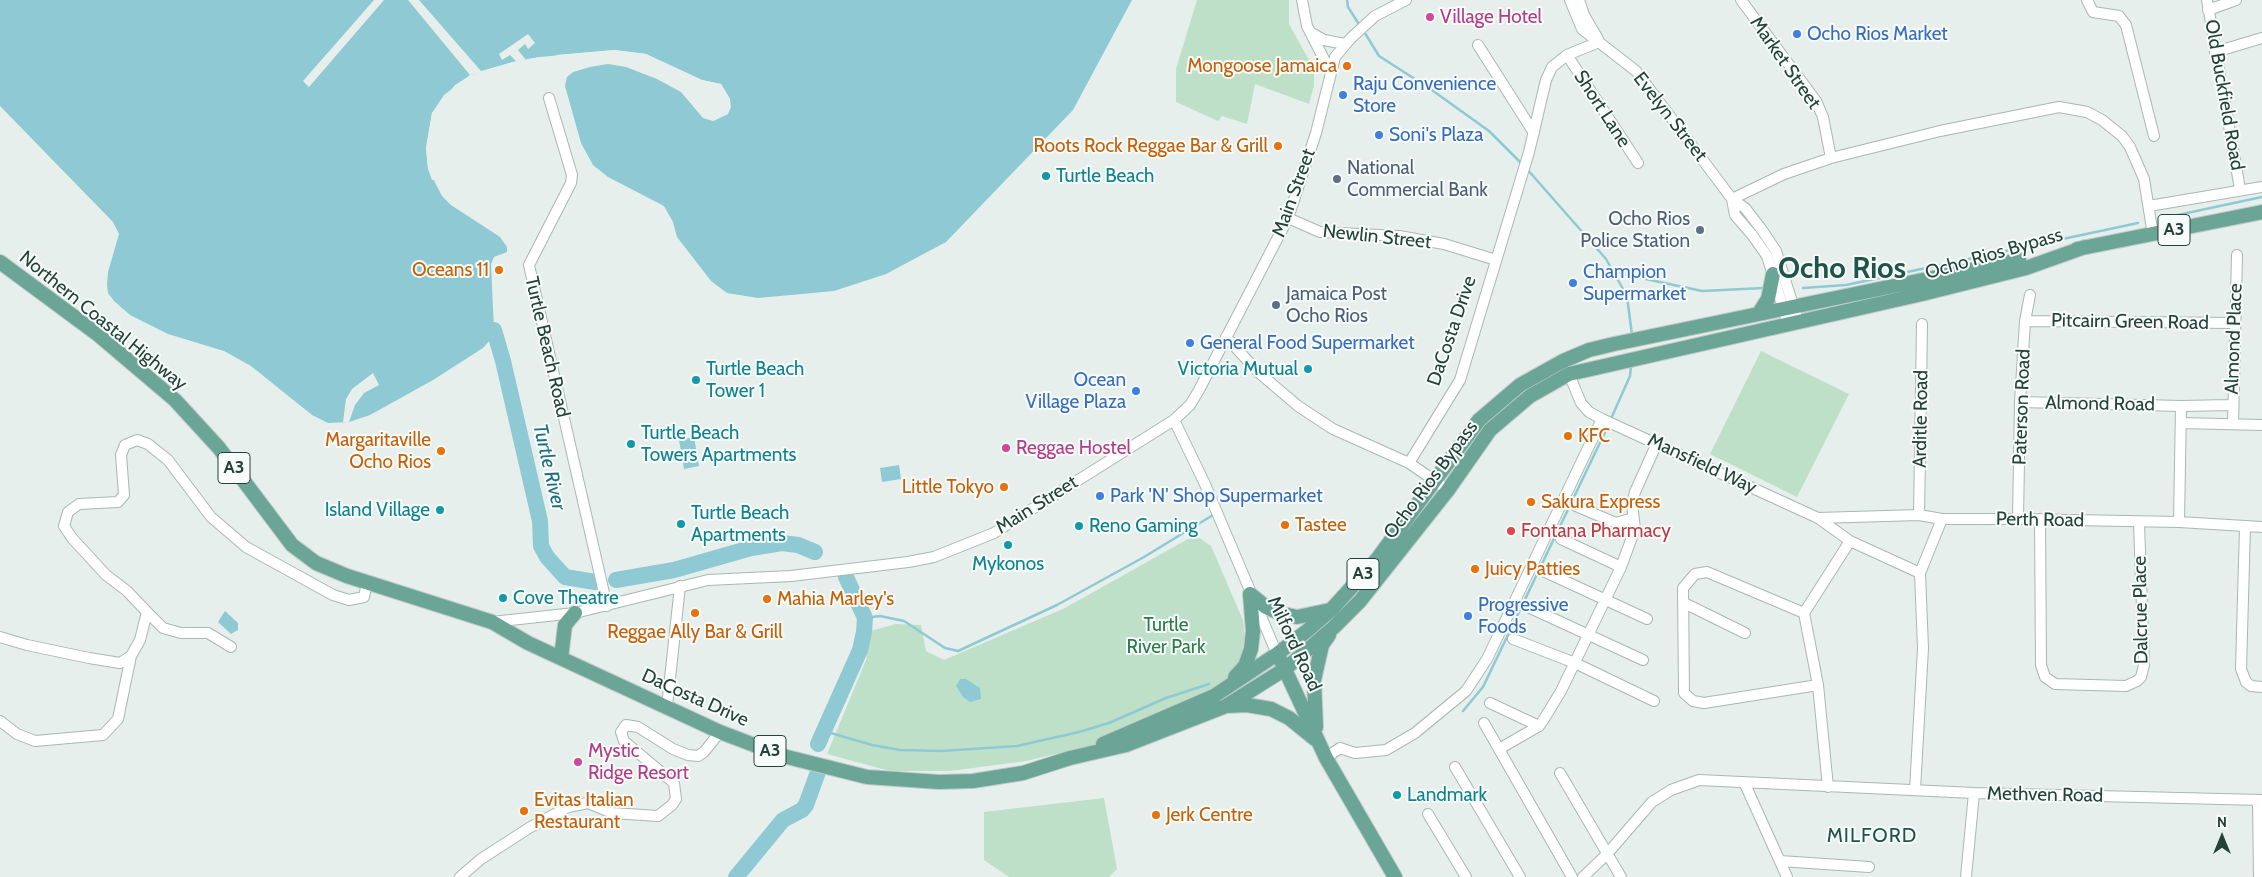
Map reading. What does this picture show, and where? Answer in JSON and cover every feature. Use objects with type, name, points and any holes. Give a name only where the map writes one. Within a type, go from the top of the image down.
[{"type":"main road","name":"A3","points":[[2085,247],[2262,212]]},
{"type":"main road","name":"Ocho Rios Bypass","points":[[1070,758],[1214,696],[1278,654],[1331,610],[1378,558],[1479,420],[1520,385],[1563,361],[1589,350],[1614,344],[2085,247]]},
{"type":"main road","name":"Ocho Rios Bypass","points":[[1070,758],[1126,745],[1226,706],[1285,669],[1333,628],[1382,576],[1448,490],[1490,430],[1530,396],[1569,374],[1922,294],[2026,268],[2085,247]]},
{"type":"main road","name":"Northern Coastal Highway","points":[[0,262],[96,333],[175,400],[219,448],[292,545],[316,563],[367,583],[492,622]]},
{"type":"main road","points":[[1759,313],[1768,299],[1773,274]]},
{"type":"main road","points":[[1250,594],[1266,608],[1279,613],[1297,616],[1331,610]]},
{"type":"main road","points":[[1214,696],[1231,682],[1245,666],[1251,649],[1253,631],[1250,594]]},
{"type":"main road","points":[[561,658],[565,626],[575,613]]},
{"type":"main road","name":"DaCosta Drive","points":[[492,622],[561,658],[720,732],[783,756],[826,768],[867,777],[905,781],[973,781],[1023,773],[1070,758]]},
{"type":"main road","points":[[1317,741],[1314,680],[1322,645],[1333,628]]},
{"type":"main road","name":"Milford Road","points":[[1278,654],[1317,741],[1395,877]]},
{"type":"main road","points":[[1226,706],[1247,705],[1271,709],[1289,718],[1317,741]]},
{"type":"street","points":[[1302,0],[1303,15],[1309,31],[1330,71]]},
{"type":"street","name":"Main Street","points":[[492,622],[575,613],[708,580],[791,576],[908,562],[934,557],[994,533],[1174,420],[1194,398],[1288,218],[1316,133],[1335,57],[1348,41],[1375,16],[1406,0]]},
{"type":"street","name":"Market Street","points":[[1741,0],[1816,101],[1823,117],[1831,158]]},
{"type":"street","points":[[2087,0],[2094,12],[2119,16],[2126,25],[2154,136]]},
{"type":"street","points":[[2208,5],[2236,0]]},
{"type":"street","name":"Evelyn Street","points":[[1578,1],[1599,42],[1636,71],[1732,199],[1745,208],[1776,251],[1793,322]]},
{"type":"street","name":"Old Buckfield Road","points":[[2208,5],[2240,189]]},
{"type":"street","points":[[1309,31],[1324,40],[1348,41]]},
{"type":"street","points":[[2215,52],[2262,38]]},
{"type":"street","points":[[1534,133],[1546,80],[1552,67],[1567,55],[1599,42]]},
{"type":"street","points":[[1478,45],[1534,133]]},
{"type":"street","name":"Short Lane","points":[[1567,55],[1638,163]]},
{"type":"street","name":"Turtle Beach Road","points":[[549,98],[572,174],[571,183],[529,265],[607,606]]},
{"type":"street","points":[[1732,199],[1776,177],[1831,158],[2045,108],[2073,108],[2087,112],[2102,120],[2122,136],[2130,147],[2144,179],[2153,235]]},
{"type":"street","name":"DaCosta Drive","points":[[1409,463],[1460,380],[1534,133]]},
{"type":"street","points":[[2149,206],[2240,189],[2262,187]]},
{"type":"street","name":"Evelyn Street","points":[[1732,199],[1735,215],[1767,256],[1773,274],[1789,307]]},
{"type":"street","name":"Newlin Street","points":[[1288,218],[1320,232],[1399,236],[1444,244],[1496,260]]},
{"type":"street","name":"Almond Place","points":[[2233,424],[2237,255]]},
{"type":"street","name":"Paterson Road","points":[[2018,518],[2020,402],[2026,321],[2030,295]]},
{"type":"street","name":"Pitcairn Green Road","points":[[2026,321],[2235,323]]},
{"type":"street","name":"Arditle Road","points":[[1920,515],[1922,324]]},
{"type":"street","points":[[1226,338],[1258,372],[1298,406],[1333,429],[1409,463],[1448,490]]},
{"type":"street","name":"Mansfield Way","points":[[1569,374],[1582,403],[1589,412],[1818,518],[1850,541],[1920,574]]},
{"type":"street","name":"Almond Road","points":[[2020,402],[2180,406],[2232,405]]},
{"type":"street","name":"Almond Road","points":[[2180,406],[2180,423],[2262,425]]},
{"type":"street","name":"Milford Road","points":[[1174,420],[1204,482],[1250,594],[1278,654]]},
{"type":"street","points":[[1326,758],[1340,748],[1355,753],[1386,750],[1415,733],[1466,691],[1487,659],[1605,420]]},
{"type":"street","points":[[2179,522],[2180,423]]},
{"type":"street","points":[[231,647],[208,633],[181,633],[163,628],[127,591],[106,575],[72,538],[64,526],[68,512],[79,504],[118,502],[124,495],[121,454],[125,445],[137,440],[148,444],[168,460],[211,517],[246,547],[333,595],[349,600],[364,597],[367,583]]},
{"type":"street","points":[[1499,749],[1539,726],[1561,691],[1621,567],[1635,529],[1632,504],[1635,492],[1657,443]]},
{"type":"street","points":[[1576,506],[1616,523],[1633,518]]},
{"type":"street","name":"Perth Road","points":[[1818,518],[1920,515],[1942,519],[2018,518],[2139,523],[2179,522],[2262,527]]},
{"type":"street","points":[[1915,790],[1923,648],[1920,574],[1942,519]]},
{"type":"street","name":"Dalcrue Place","points":[[2040,520],[2041,665],[2045,677],[2055,684],[2126,686],[2137,682],[2141,677],[2144,665],[2139,523]]},
{"type":"street","points":[[2245,527],[2241,669],[2246,682],[2251,686],[2262,687]]},
{"type":"street","points":[[1560,539],[1621,567]]},
{"type":"street","points":[[1828,787],[1818,685],[1804,613],[1850,541]]},
{"type":"street","points":[[1544,571],[1647,619]]},
{"type":"street","points":[[1804,613],[1707,572],[1695,574],[1686,582],[1683,588],[1684,693],[1693,701],[1704,703],[1818,685]]},
{"type":"street","points":[[667,706],[680,586]]},
{"type":"street","points":[[1684,603],[1745,634]]},
{"type":"street","points":[[1528,607],[1643,660]]},
{"type":"street","points":[[0,721],[17,734],[35,741],[103,735],[118,719],[131,656],[140,640],[147,612]]},
{"type":"street","points":[[0,636],[27,646],[120,663],[131,656]]},
{"type":"street","points":[[1513,639],[1575,663],[1654,700]]},
{"type":"street","points":[[1490,703],[1539,726]]},
{"type":"street","points":[[1484,723],[1572,877]]},
{"type":"street","points":[[460,877],[481,860],[529,828],[568,808],[588,803],[612,813],[658,816],[672,805],[676,799],[674,783],[624,741],[621,732],[626,724],[638,726],[673,749],[688,755],[698,756],[704,752],[720,732]]},
{"type":"street","points":[[1454,767],[1520,877]]},
{"type":"street","points":[[1560,773],[1620,877]]},
{"type":"street","name":"Methven Road","points":[[1583,877],[1607,854],[1652,802],[1671,790],[1699,780],[1974,793],[2260,800]]},
{"type":"street","points":[[1744,782],[1787,877]]},
{"type":"street","points":[[1966,877],[1974,793]]},
{"type":"street","points":[[2259,877],[2260,800]]},
{"type":"street","points":[[1428,814],[1466,877]]},
{"type":"street","points":[[1780,862],[1869,867]]},
{"type":"green space","points":[[1197,0],[1289,0],[1289,24],[1314,69],[1314,86],[1309,104],[1255,84],[1247,124],[1222,116],[1218,121],[1176,102],[1176,69]]},
{"type":"green space","points":[[1761,351],[1849,394],[1797,497],[1710,454]]},
{"type":"green space","name":"Turtle River Park","points":[[1195,535],[1211,546],[1243,620],[1245,637],[1238,667],[1229,680],[1215,693],[1098,744],[1026,761],[950,771],[890,771],[827,754],[866,660],[870,631],[896,624],[921,625],[926,651],[944,660],[1065,608]]},
{"type":"green space","points":[[1104,798],[1117,869],[1109,877],[1009,877],[984,860],[984,812]]},
{"type":"water","points":[[0,0],[1132,0],[1073,110],[946,242],[886,274],[834,291],[758,298],[727,293],[711,281],[677,237],[673,222],[664,206],[608,177],[593,165],[581,143],[565,86],[567,77],[573,72],[608,64],[626,67],[657,79],[681,92],[703,118],[713,121],[728,114],[730,99],[721,84],[702,80],[646,54],[614,50],[516,61],[471,75],[455,85],[432,113],[426,148],[428,169],[442,196],[451,205],[500,237],[507,247],[507,252],[494,257],[491,264],[494,330],[490,340],[483,348],[433,380],[370,415],[349,422],[328,423],[312,415],[251,366],[224,351],[168,334],[130,315],[114,301],[108,293],[107,285],[108,272],[119,234],[113,222],[0,106]]},
{"type":"water","points":[[694,437],[699,466],[684,469],[679,440]]},
{"type":"water","points":[[899,465],[901,479],[882,482],[880,468]]},
{"type":"water","points":[[225,611],[238,623],[238,630],[231,634],[218,622]]},
{"type":"water","points":[[960,679],[966,679],[980,688],[981,699],[970,702],[963,697],[956,686]]},
{"type":"pier","points":[[374,0],[384,0],[309,87],[303,81]]},
{"type":"pier","points":[[408,0],[419,0],[481,71],[513,62],[515,64],[471,75],[472,77],[446,97],[435,114],[428,148],[430,168],[434,180],[432,180],[428,169],[426,148],[432,113],[444,95],[470,75]]},
{"type":"pier","points":[[528,34],[535,43],[528,49],[525,44],[518,50],[526,60],[516,61],[510,55],[502,60],[499,54]]},
{"type":"pier","points":[[614,50],[646,54],[702,80],[721,84],[730,99],[731,107],[728,114],[713,121],[712,118],[726,112],[729,107],[725,93],[720,87],[701,83],[645,57],[614,52],[556,57],[556,55]]},
{"type":"pier","points":[[540,57],[541,59],[527,62],[526,60]]},
{"type":"pier","points":[[373,373],[379,385],[364,393],[355,405],[349,422],[343,422],[346,399],[352,389]]},
{"type":"waterway","points":[[1347,0],[1348,7],[1360,26]]},
{"type":"waterway","points":[[1363,30],[1379,56],[1429,88],[1489,131],[1521,163]]},
{"type":"waterway","points":[[1527,169],[1606,259],[1627,296],[1632,335]]},
{"type":"waterway","points":[[2159,219],[2262,197]]},
{"type":"waterway","points":[[1803,288],[1846,285],[2138,223]]},
{"type":"waterway","points":[[1613,272],[1702,291],[1764,288]]},
{"type":"waterway","name":"Turtle River","points":[[494,330],[540,521],[541,546],[547,557],[565,577],[595,582]]},
{"type":"waterway","points":[[1610,421],[1630,376],[1631,366]]},
{"type":"waterway","points":[[1463,711],[1483,687],[1608,426]]},
{"type":"waterway","points":[[865,618],[880,616],[904,621],[945,648],[958,651],[1057,605],[1144,557],[1213,515]]},
{"type":"waterway","name":"Turtle River","points":[[616,580],[674,570],[751,548],[782,543],[798,545],[815,552]]},
{"type":"waterway","name":"Turtle River","points":[[818,744],[860,650],[864,632],[865,618],[846,577]]},
{"type":"waterway","points":[[824,731],[872,745],[900,750],[941,751],[1017,746],[1109,723],[1166,698],[1209,684]]},
{"type":"waterway","name":"Turtle River","points":[[736,877],[783,820],[802,810],[806,805],[818,772]]},
{"type":"place","name":"Village Hotel","points":[[1430,17]]},
{"type":"place","name":"Ocho Rios Market","points":[[1797,34]]},
{"type":"place","name":"Mongoose Jamaica","points":[[1347,66]]},
{"type":"place","name":"Raju Convenience Store","points":[[1343,95]]},
{"type":"place","name":"Soni's Plaza","points":[[1379,135]]},
{"type":"place","name":"Roots Rock Reggae Bar & Grill","points":[[1278,146]]},
{"type":"place","name":"Turtle Beach","points":[[1046,176]]},
{"type":"place","name":"National Commercial Bank","points":[[1337,179]]},
{"type":"place","name":"Ocho Rios Police Station","points":[[1700,230]]},
{"type":"place","name":"Oceans 11","points":[[499,270]]},
{"type":"place","name":"Champion Supermarket","points":[[1573,283]]},
{"type":"place","name":"Jamaica Post Ocho Rios","points":[[1276,305]]},
{"type":"place","name":"General Food Supermarket","points":[[1190,343]]},
{"type":"place","name":"Victoria Mutual","points":[[1308,369]]},
{"type":"place","name":"Turtle Beach Tower 1","points":[[696,380]]},
{"type":"place","name":"Ocean Village Plaza","points":[[1136,391]]},
{"type":"place","name":"KFC","points":[[1568,436]]},
{"type":"place","name":"Turtle Beach Towers Apartments","points":[[631,444]]},
{"type":"place","name":"Reggae Hostel","points":[[1006,448]]},
{"type":"place","name":"Margaritaville Ocho Rios","points":[[441,451]]},
{"type":"place","name":"Little Tokyo","points":[[1004,487]]},
{"type":"place","name":"Park 'N' Shop Supermarket","points":[[1100,496]]},
{"type":"place","name":"Sakura Express","points":[[1531,502]]},
{"type":"place","name":"Island Village","points":[[440,510]]},
{"type":"place","name":"Turtle Beach Apartments","points":[[681,524]]},
{"type":"place","name":"Tastee","points":[[1285,525]]},
{"type":"place","name":"Reno Gaming","points":[[1079,526]]},
{"type":"place","name":"Fontana Pharmacy","points":[[1511,531]]},
{"type":"place","name":"Mykonos","points":[[1008,545]]},
{"type":"place","name":"Juicy Patties","points":[[1475,569]]},
{"type":"place","name":"Cove Theatre","points":[[503,598]]},
{"type":"place","name":"Mahia Marley's","points":[[767,599]]},
{"type":"place","name":"Reggae Ally Bar & Grill","points":[[695,613]]},
{"type":"place","name":"Progressive Foods","points":[[1468,616]]},
{"type":"place","name":"Mystic Ridge Resort","points":[[578,762]]},
{"type":"place","name":"Landmark","points":[[1397,795]]},
{"type":"place","name":"Evitas Italian Restaurant","points":[[524,811]]},
{"type":"place","name":"Jerk Centre","points":[[1156,815]]},
{"type":"district","name":"Ocho Rios","points":[[1842,269]]},
{"type":"district","name":"MILFORD","points":[[1872,836]]}]
